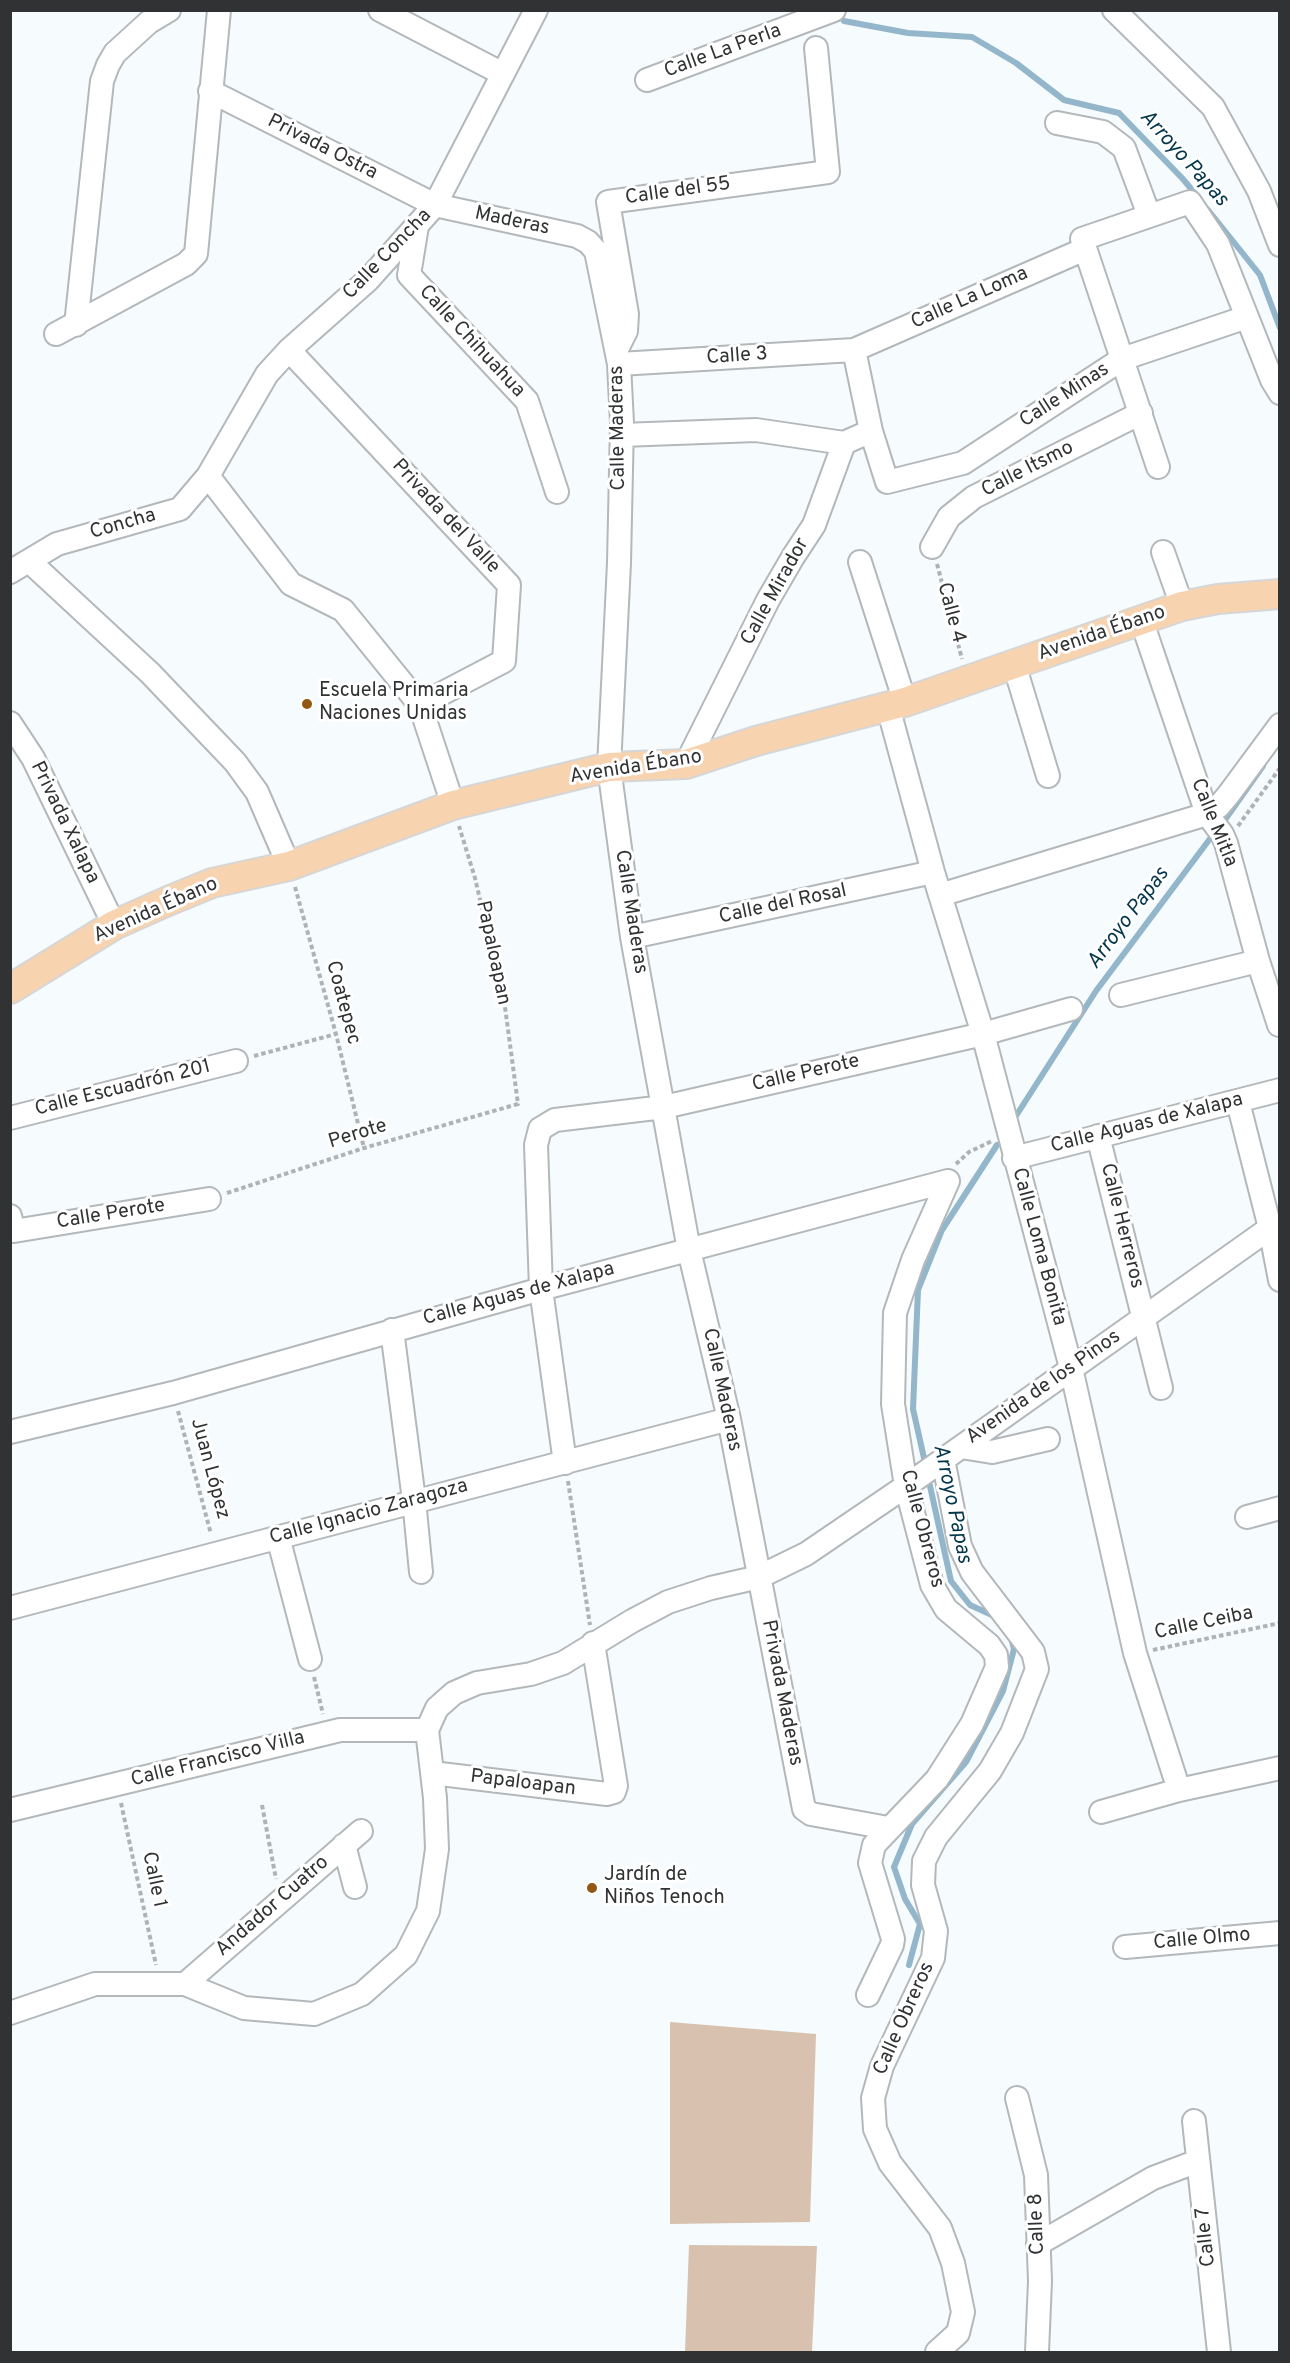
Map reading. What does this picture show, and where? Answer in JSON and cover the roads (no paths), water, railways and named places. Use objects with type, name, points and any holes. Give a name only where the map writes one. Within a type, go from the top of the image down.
[{"type":"main road","name":"Avenida Ébano","points":[[10,989],[114,925],[212,883],[289,866],[453,805],[609,767],[686,764],[756,741],[896,704],[1182,606],[1218,599],[1280,594]]},
{"type":"street","points":[[169,10],[149,22],[115,53],[102,81],[66,330],[186,264],[195,254],[219,10]]},
{"type":"street","points":[[380,10],[503,74]]},
{"type":"street","name":"Calle Concha","points":[[208,476],[267,374],[289,350],[368,280],[435,205],[536,10]]},
{"type":"street","name":"Calle La Perla","points":[[647,80],[834,10]]},
{"type":"street","points":[[1114,10],[1213,107],[1259,190],[1280,245]]},
{"type":"street","name":"Calle del 55","points":[[618,357],[626,331],[627,314],[608,202],[828,172],[816,48]]},
{"type":"street","name":"Privada Ostra","points":[[210,91],[435,205]]},
{"type":"street","points":[[1057,123],[1103,132],[1124,148],[1149,215]]},
{"type":"street","name":"Calle La Loma","points":[[854,350],[1149,215],[1190,202],[1218,244],[1247,317]]},
{"type":"street","name":"Maderas","points":[[435,205],[577,236],[588,242]]},
{"type":"street","name":"Calle Chihuahua","points":[[417,226],[409,275],[527,401],[557,492]]},
{"type":"street","name":"Calle Maderas","points":[[588,242],[596,251],[618,357],[622,435],[619,563],[609,767],[632,937],[689,1250],[729,1419],[759,1577]]},
{"type":"street","points":[[1084,244],[1158,467]]},
{"type":"street","points":[[1247,317],[1272,380],[1280,393]]},
{"type":"street","name":"Calle Minas","points":[[871,431],[887,482],[963,463],[1122,359],[1247,317]]},
{"type":"street","name":"Privada del Valle","points":[[289,350],[509,585],[504,661],[420,705]]},
{"type":"street","points":[[622,435],[756,430],[844,443],[871,431],[854,350]]},
{"type":"street","name":"Calle 3","points":[[618,357],[854,350]]},
{"type":"street","name":"Calle Itsmo","points":[[932,547],[949,517],[974,497],[1141,412]]},
{"type":"street","name":"Calle Mirador","points":[[686,764],[768,600],[814,525],[844,443]]},
{"type":"street","points":[[208,476],[291,584],[343,610],[420,705],[453,805]]},
{"type":"street","name":"Concha","points":[[20,567],[57,544],[180,509],[208,476]]},
{"type":"street","points":[[1163,552],[1182,606]]},
{"type":"street","name":"Calle Loma Bonita","points":[[860,562],[896,704],[933,872],[983,1034],[1071,1368],[1135,1653],[1179,1790]]},
{"type":"street","points":[[20,567],[150,673],[235,762],[257,792],[289,866]]},
{"type":"street","name":"Calle Mitla","points":[[1141,619],[1217,829],[1279,1025]]},
{"type":"street","points":[[1014,664],[1048,776]]},
{"type":"street","name":"Privada Xalapa","points":[[10,723],[33,758],[114,925]]},
{"type":"street","points":[[940,895],[1217,829],[1219,806],[1280,725]]},
{"type":"street","name":"Calle del Rosal","points":[[632,937],[933,872]]},
{"type":"street","points":[[1121,996],[1258,961]]},
{"type":"street","name":"Calle Perote","points":[[541,1289],[536,1145],[540,1129],[555,1120],[664,1107],[983,1034],[1071,1009]]},
{"type":"street","name":"Calle Escuadrón 201","points":[[10,1118],[236,1061]]},
{"type":"street","name":"Calle Aguas de Xalapa","points":[[1014,1158],[1280,1090]]},
{"type":"street","points":[[1238,1102],[1275,1226],[1280,1280]]},
{"type":"street","name":"Calle Herreros","points":[[1098,1136],[1161,1388]]},
{"type":"street","name":"Calle Aguas de Xalapa","points":[[10,1432],[173,1393],[541,1289],[948,1181]]},
{"type":"street","name":"Calle Obreros","points":[[937,2352],[958,2333],[963,2312],[953,2263],[940,2228],[890,2163],[875,2128],[873,2098],[882,2066],[933,1958],[936,1931],[923,1885],[924,1861],[936,1837],[990,1772],[1012,1732],[1037,1669],[1033,1652],[972,1572],[960,1546],[932,1468],[893,1404],[895,1313],[913,1260],[948,1181]]},
{"type":"street","name":"Calle Perote","points":[[12,1224],[209,1199]]},
{"type":"street","name":"Avenida de los Pinos","points":[[427,1730],[437,1708],[453,1693],[477,1683],[531,1674],[563,1663],[593,1643],[668,1602],[711,1588],[759,1577],[806,1554],[1275,1226]]},
{"type":"street","points":[[541,1289],[565,1463]]},
{"type":"street","points":[[392,1330],[421,1572]]},
{"type":"street","name":"Calle Ignacio Zaragoza","points":[[10,1608],[729,1419]]},
{"type":"street","points":[[932,1468],[1048,1439]]},
{"type":"street","name":"Calle Obreros","points":[[868,1995],[892,1945],[893,1938],[870,1863],[874,1845],[937,1779],[972,1724],[997,1667],[996,1655],[989,1645],[946,1609],[932,1585],[932,1468]]},
{"type":"street","points":[[1247,1517],[1280,1508]]},
{"type":"street","points":[[278,1537],[310,1659]]},
{"type":"street","name":"Privada Maderas","points":[[759,1577],[804,1809],[811,1814],[888,1828]]},
{"type":"street","name":"Papaloapan","points":[[432,1773],[608,1794],[614,1792],[616,1786],[593,1643]]},
{"type":"street","name":"Calle Francisco Villa","points":[[10,1810],[340,1730],[427,1730]]},
{"type":"street","points":[[10,2013],[95,1984],[184,1984],[244,2008],[314,2014],[362,1994],[406,1955],[428,1911],[437,1849],[427,1730]]},
{"type":"street","points":[[1101,1812],[1179,1790],[1280,1768]]},
{"type":"street","name":"Andador Cuatro","points":[[184,1984],[353,1838],[355,1887]]},
{"type":"street","name":"Calle Olmo","points":[[1125,1947],[1280,1933]]},
{"type":"street","name":"Calle 8","points":[[1017,2098],[1036,2175],[1037,2352]]},
{"type":"street","name":"Calle 7","points":[[1194,2121],[1219,2352]]},
{"type":"street","points":[[1038,2244],[1153,2178],[1198,2161]]},
{"type":"waterway","name":"Arroyo Papas","points":[[844,21],[908,33],[972,37],[1016,63],[1064,100],[1119,113],[1198,197]]},
{"type":"waterway","name":"Arroyo Papas","points":[[1208,210],[1260,275],[1280,328]]},
{"type":"waterway","name":"Arroyo Papas","points":[[1222,824],[1263,766]]},
{"type":"waterway","name":"Arroyo Papas","points":[[1014,1119],[1096,991],[1215,832]]},
{"type":"waterway","name":"Arroyo Papas","points":[[926,1467],[913,1409],[918,1290],[942,1230],[997,1145]]},
{"type":"waterway","name":"Arroyo Papas","points":[[928,1477],[951,1581],[970,1605],[994,1616]]},
{"type":"waterway","name":"Arroyo Papas","points":[[909,1965],[920,1924],[905,1899],[894,1867],[912,1824],[966,1762],[1003,1691],[1014,1649],[1011,1638]]},
{"type":"place","name":"Escuela Primaria Naciones Unidas","points":[[307,704]]},
{"type":"place","name":"Jardín de Niños Tenoch","points":[[592,1888]]}]
